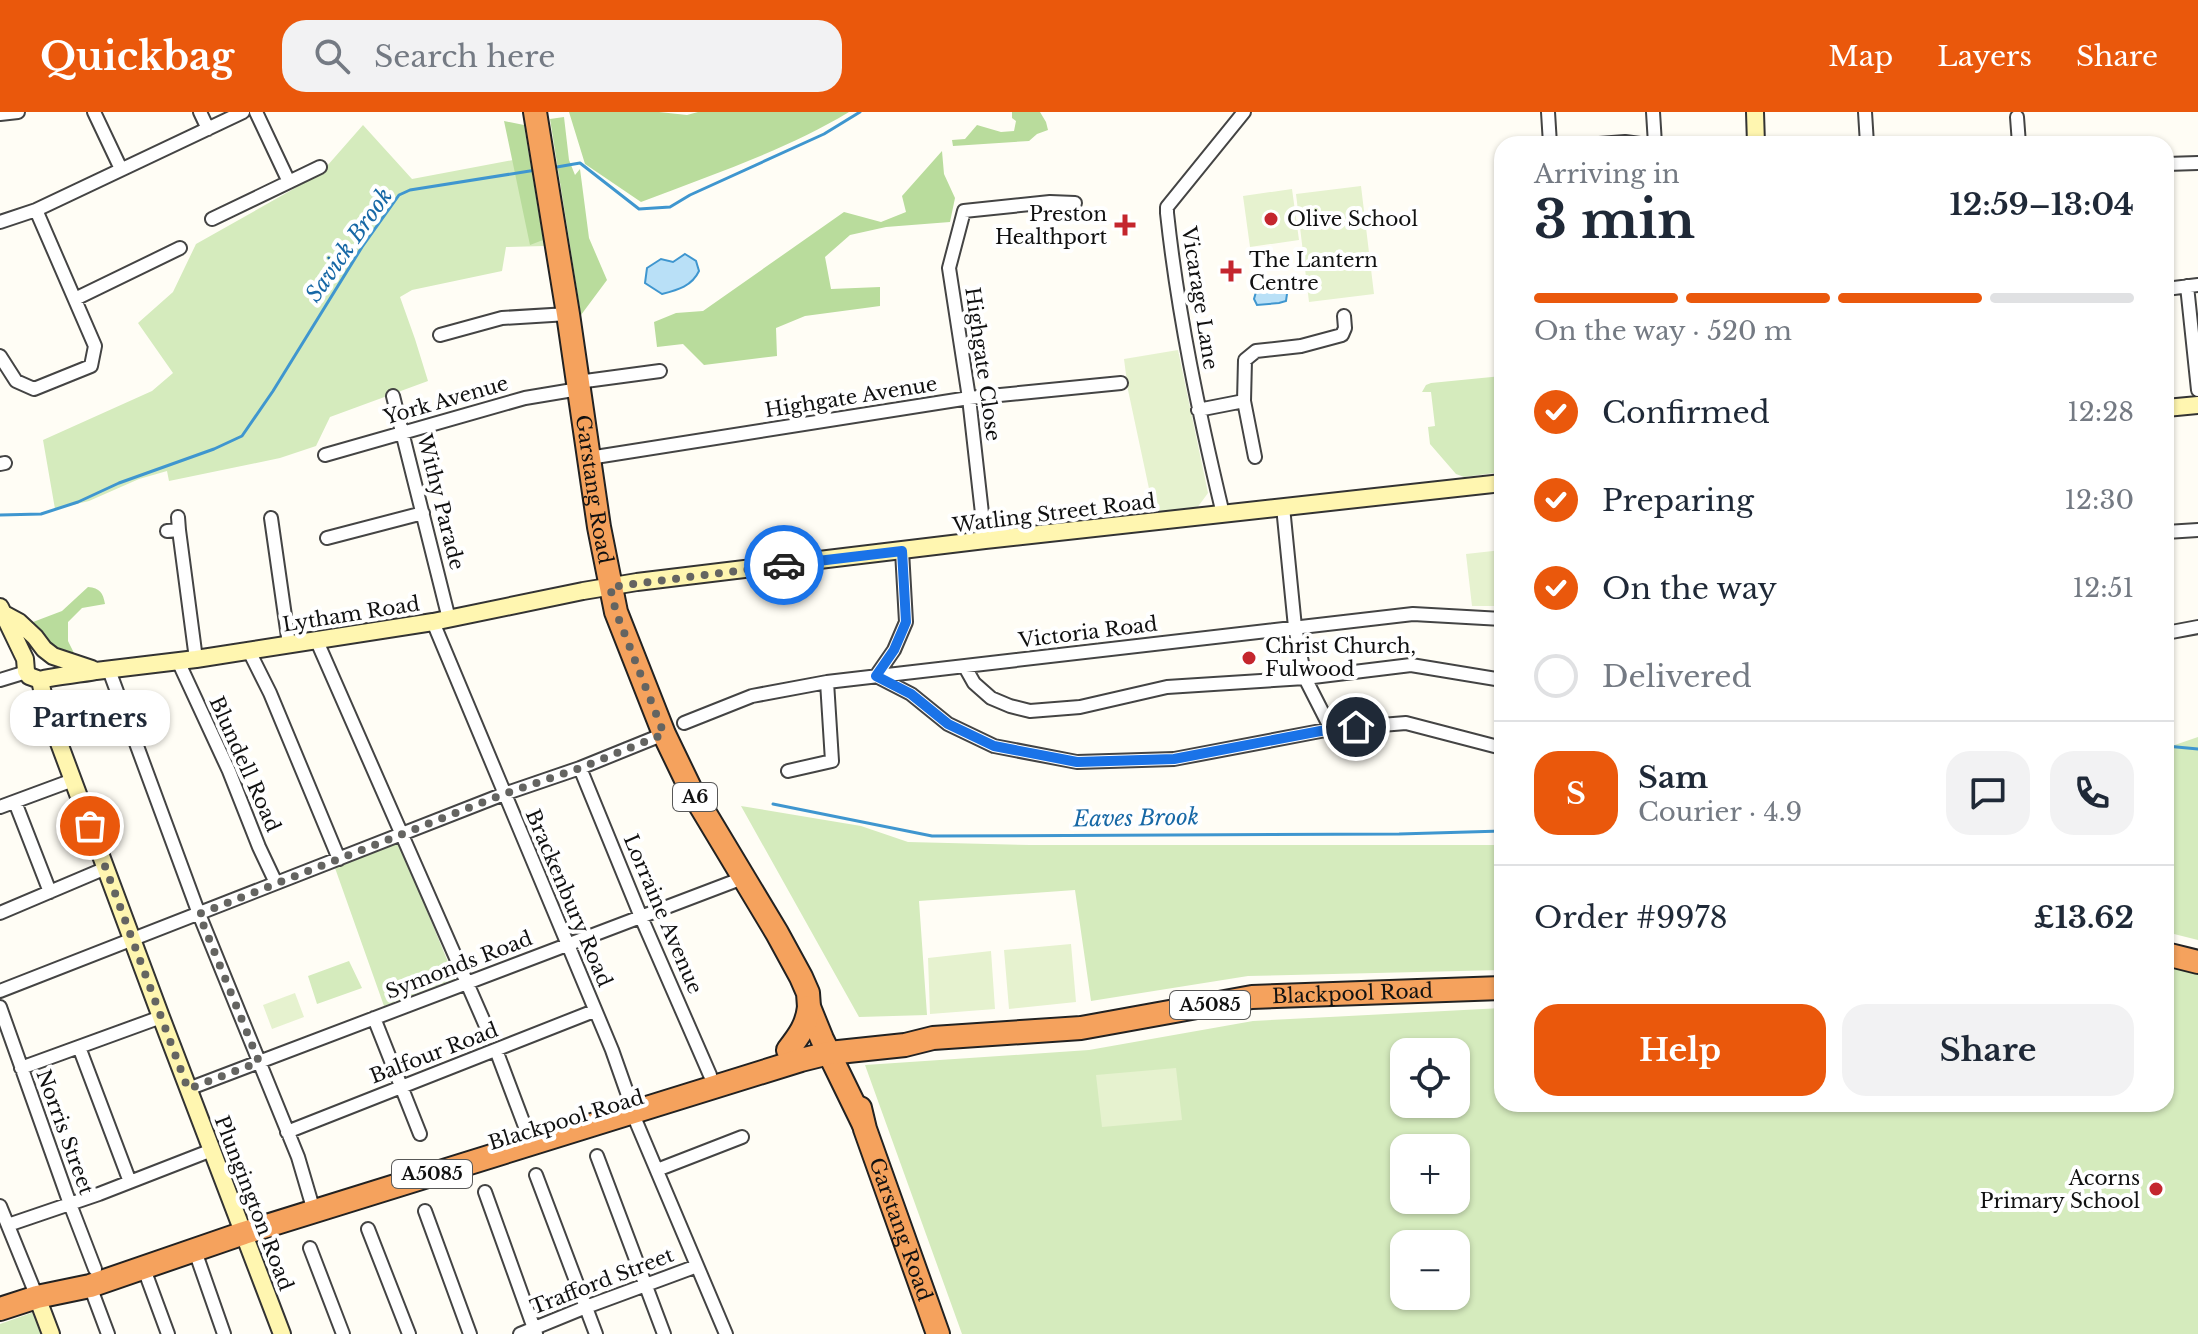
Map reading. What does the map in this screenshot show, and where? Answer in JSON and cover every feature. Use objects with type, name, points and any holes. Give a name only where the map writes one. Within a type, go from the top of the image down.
[{"type":"highway","name":"Garstang Road","points":[[535,112],[616,612],[674,728],[691,790],[777,933],[809,1000],[821,1005],[833,1046],[938,1334]]},
{"type":"highway","points":[[2174,956],[2198,962]]},
{"type":"highway","name":"Blackpool Road","points":[[93,1278],[144,1269],[195,1251],[242,1227],[311,1201],[527,1132],[801,1060],[833,1046],[879,1048],[919,1040],[1081,1028],[1252,997],[1494,988]]},
{"type":"highway","points":[[788,1050],[804,1029],[809,1000]]},
{"type":"highway","name":"Blackpool Road","points":[[0,1309],[242,1227],[631,1106],[710,1075],[788,1050],[896,1035],[919,1040]]},
{"type":"highway","name":"Garstang Road","points":[[833,1046],[853,1081],[863,1123]]},
{"type":"highway","points":[[853,1081],[859,1066],[879,1048]]},
{"type":"street","points":[[0,114],[18,112]]},
{"type":"street","points":[[94,112],[121,169]]},
{"type":"street","points":[[200,112],[208,129]]},
{"type":"street","points":[[0,222],[36,210],[243,112]]},
{"type":"street","points":[[256,112],[289,182]]},
{"type":"street","name":"Vicarage Lane","points":[[1223,514],[1180,316],[1167,207],[1244,112]]},
{"type":"street","points":[[1548,112],[1550,136]]},
{"type":"street","points":[[1653,112],[1654,136]]},
{"type":"street","points":[[1755,112],[1756,136]]},
{"type":"street","points":[[1865,112],[1866,136]]},
{"type":"street","points":[[2017,117],[2018,136]]},
{"type":"street","points":[[2174,164],[2198,163]]},
{"type":"street","points":[[212,219],[320,167]]},
{"type":"street","name":"Highgate Close","points":[[985,540],[969,398],[949,268],[964,211],[1050,202],[1075,203]]},
{"type":"street","points":[[0,356],[16,381],[34,389],[91,366],[95,346],[36,210]]},
{"type":"street","points":[[75,299],[180,248]]},
{"type":"street","points":[[2193,286],[2198,390]]},
{"type":"street","points":[[440,335],[502,318],[568,314]]},
{"type":"street","points":[[1255,457],[1244,401],[1245,360],[1256,351],[1301,346],[1342,335],[1344,316]]},
{"type":"street","name":"York Avenue","points":[[325,455],[525,398],[660,371]]},
{"type":"street","name":"Highgate Avenue","points":[[589,458],[969,398],[1121,383]]},
{"type":"street","name":"Withy Parade","points":[[393,396],[423,513],[441,620]]},
{"type":"street","points":[[1198,410],[1244,401]]},
{"type":"street","points":[[2174,407],[2198,405]]},
{"type":"street","name":"Watling Street Road","points":[[610,587],[985,540],[1494,484]]},
{"type":"street","points":[[1283,507],[1295,627],[1305,678],[1331,729]]},
{"type":"street","points":[[327,538],[423,513]]},
{"type":"street","points":[[271,518],[289,644]]},
{"type":"street","points":[[175,526],[196,659]]},
{"type":"street","points":[[2174,532],[2198,530]]},
{"type":"street","points":[[902,551],[906,622],[894,650],[876,676],[911,694],[948,724],[994,746],[1077,762],[1174,759],[1331,729],[1406,723],[1494,746]]},
{"type":"street","name":"Lytham Road","points":[[0,680],[23,673],[80,675],[249,651],[441,620],[610,587]]},
{"type":"street","points":[[2,610],[49,652],[55,669],[35,672],[33,650],[49,652]]},
{"type":"street","name":"Plungington Road","points":[[2,610],[35,672],[161,1017],[282,1334]]},
{"type":"street","name":"Victoria Road","points":[[0,991],[504,794],[580,768],[752,696],[827,682],[1413,614],[1494,619]]},
{"type":"street","name":"Brackenbury Road","points":[[441,620],[504,794],[612,1050],[645,1142],[726,1334]]},
{"type":"street","points":[[2174,632],[2198,627]]},
{"type":"street","points":[[316,639],[485,1024]]},
{"type":"street","points":[[249,651],[270,693],[339,859]]},
{"type":"street","name":"Lytham Road","points":[[49,652],[102,670]]},
{"type":"street","name":"Blundell Road","points":[[178,661],[276,883]]},
{"type":"street","points":[[965,667],[974,683],[991,698],[1030,711],[1080,707],[1167,687],[1305,678],[1411,665],[1494,679]]},
{"type":"street","points":[[102,670],[287,1132],[311,1201]]},
{"type":"street","points":[[788,771],[832,761],[827,682]]},
{"type":"street","name":"Lorraine Avenue","points":[[580,768],[710,1075]]},
{"type":"street","points":[[0,807],[73,780]]},
{"type":"street","points":[[15,802],[50,892]]},
{"type":"street","points":[[0,913],[106,868]]},
{"type":"street","name":"Symonds Road","points":[[188,1089],[743,878]]},
{"type":"street","name":"Norris Street","points":[[0,1007],[70,1204],[108,1334]]},
{"type":"street","name":"Balfour Road","points":[[287,1132],[594,1011]]},
{"type":"street","points":[[21,1068],[161,1017]]},
{"type":"street","points":[[374,1018],[420,1134]]},
{"type":"street","points":[[79,1047],[130,1182]]},
{"type":"street","points":[[496,1050],[527,1132]]},
{"type":"street","points":[[657,1170],[742,1137]]},
{"type":"street","points":[[8,1225],[212,1150]]},
{"type":"street","points":[[597,1156],[664,1334]]},
{"type":"street","points":[[536,1175],[596,1334]]},
{"type":"street","points":[[486,1195],[535,1331]]},
{"type":"street","points":[[0,1206],[51,1334]]},
{"type":"street","points":[[427,1216],[470,1334]]},
{"type":"street","points":[[369,1231],[409,1334]]},
{"type":"street","points":[[195,1251],[224,1334]]},
{"type":"street","points":[[310,1251],[343,1334]]},
{"type":"street","name":"Trafford Street","points":[[520,1334],[535,1331],[586,1307],[697,1266]]},
{"type":"street","points":[[144,1269],[168,1334]]},
{"type":"green space","points":[[569,112],[687,115],[698,112],[849,112],[773,150],[641,202],[585,164]]},
{"type":"green space","points":[[1012,112],[1040,112],[1048,130],[1029,141],[953,146],[952,140],[965,139],[977,125],[1001,132],[1014,131],[1016,121],[1012,118]]},
{"type":"green space","points":[[564,117],[569,160],[575,175],[580,169],[589,238],[607,280],[581,315],[550,119]]},
{"type":"green space","points":[[504,121],[524,125],[543,240],[530,245]]},
{"type":"green space","points":[[363,125],[412,179],[529,157],[544,246],[506,247],[502,271],[412,290],[400,297],[428,381],[330,417],[316,446],[280,458],[169,481],[167,471],[139,479],[89,501],[55,509],[43,440],[152,391],[173,373],[138,323],[173,292],[196,244],[320,174]]},
{"type":"green space","points":[[942,151],[944,174],[955,198],[950,222],[886,227],[850,235],[825,257],[831,289],[880,287],[880,306],[805,316],[776,328],[777,356],[704,365],[683,344],[657,347],[654,322],[676,313],[703,311],[844,212],[881,222],[906,212],[902,196]]},
{"type":"green space","points":[[1361,186],[1374,294],[1309,302],[1296,194]]},
{"type":"green space","points":[[1292,189],[1299,240],[1250,247],[1243,196]]},
{"type":"green space","points":[[1178,350],[1208,493],[1197,508],[1154,512],[1124,359]]},
{"type":"green space","points":[[1494,377],[1494,473],[1464,477],[1456,474],[1430,444],[1428,427],[1435,426],[1431,392],[1422,392],[1431,383]]},
{"type":"green space","points":[[1494,551],[1494,606],[1472,606],[1466,554]]},
{"type":"green space","points":[[88,587],[100,592],[105,604],[82,608],[68,622],[68,641],[74,653],[61,651],[33,622],[62,611]]},
{"type":"green space","points":[[2198,737],[2198,940],[2174,934],[2174,745]]},
{"type":"green space","points":[[741,806],[861,826],[908,842],[1494,845],[1494,970],[1248,976],[1091,1001],[1075,890],[919,901],[927,1015],[859,1017]]},
{"type":"green space","points":[[399,843],[455,979],[384,1006],[335,868]]},
{"type":"green space","points":[[1071,944],[1076,1002],[1009,1009],[1004,950]]},
{"type":"green space","points":[[991,951],[995,1009],[930,1014],[928,958]]},
{"type":"green space","points":[[349,961],[362,988],[317,1004],[308,976]]},
{"type":"green space","points":[[2174,963],[2198,969],[2198,1334],[962,1334],[865,1065],[1089,1050],[1253,1021],[1494,1008],[1494,1112],[2174,1112]]},
{"type":"green space","points":[[295,993],[304,1017],[272,1029],[263,1005]]},
{"type":"green space","points":[[1176,1068],[1182,1120],[1102,1127],[1096,1075]]},
{"type":"green space","points":[[34,1312],[43,1334],[0,1334],[0,1324]]},
{"type":"water","points":[[685,254],[696,261],[699,271],[688,284],[662,294],[645,283],[647,268],[661,259],[673,262]]},
{"type":"water","points":[[1269,288],[1284,289],[1286,301],[1257,305],[1254,299],[1256,292]]},
{"type":"waterway","name":"Savick Brook","points":[[551,168],[580,163],[639,209],[670,207],[824,134],[860,112]]},
{"type":"waterway","name":"Savick Brook","points":[[0,515],[41,514],[78,502],[242,436],[362,247],[399,195],[410,190],[536,170]]},
{"type":"waterway","name":"Eaves Brook","points":[[2174,747],[2198,749]]},
{"type":"waterway","name":"Eaves Brook","points":[[773,804],[932,836],[1494,831]]},
{"type":"way so far","points":[[90,826],[188,1089],[259,1062],[199,914],[664,734],[616,612],[610,587],[784,565]]},
{"type":"place","name":"Olive School","points":[[1271,219]]},
{"type":"place","name":"Preston Healthport","points":[[1125,225]]},
{"type":"place","name":"The Lantern Centre","points":[[1231,271]]},
{"type":"place","name":"Christ Church, Fulwood","points":[[1249,658]]},
{"type":"place","name":"Partners","points":[[90,826]]},
{"type":"place","name":"Acorns Primary School","points":[[2156,1189]]},
{"type":"route","points":[[784,565],[902,551],[906,622],[894,650],[876,676],[911,694],[948,724],[994,746],[1077,762],[1174,759],[1356,727]]}]
